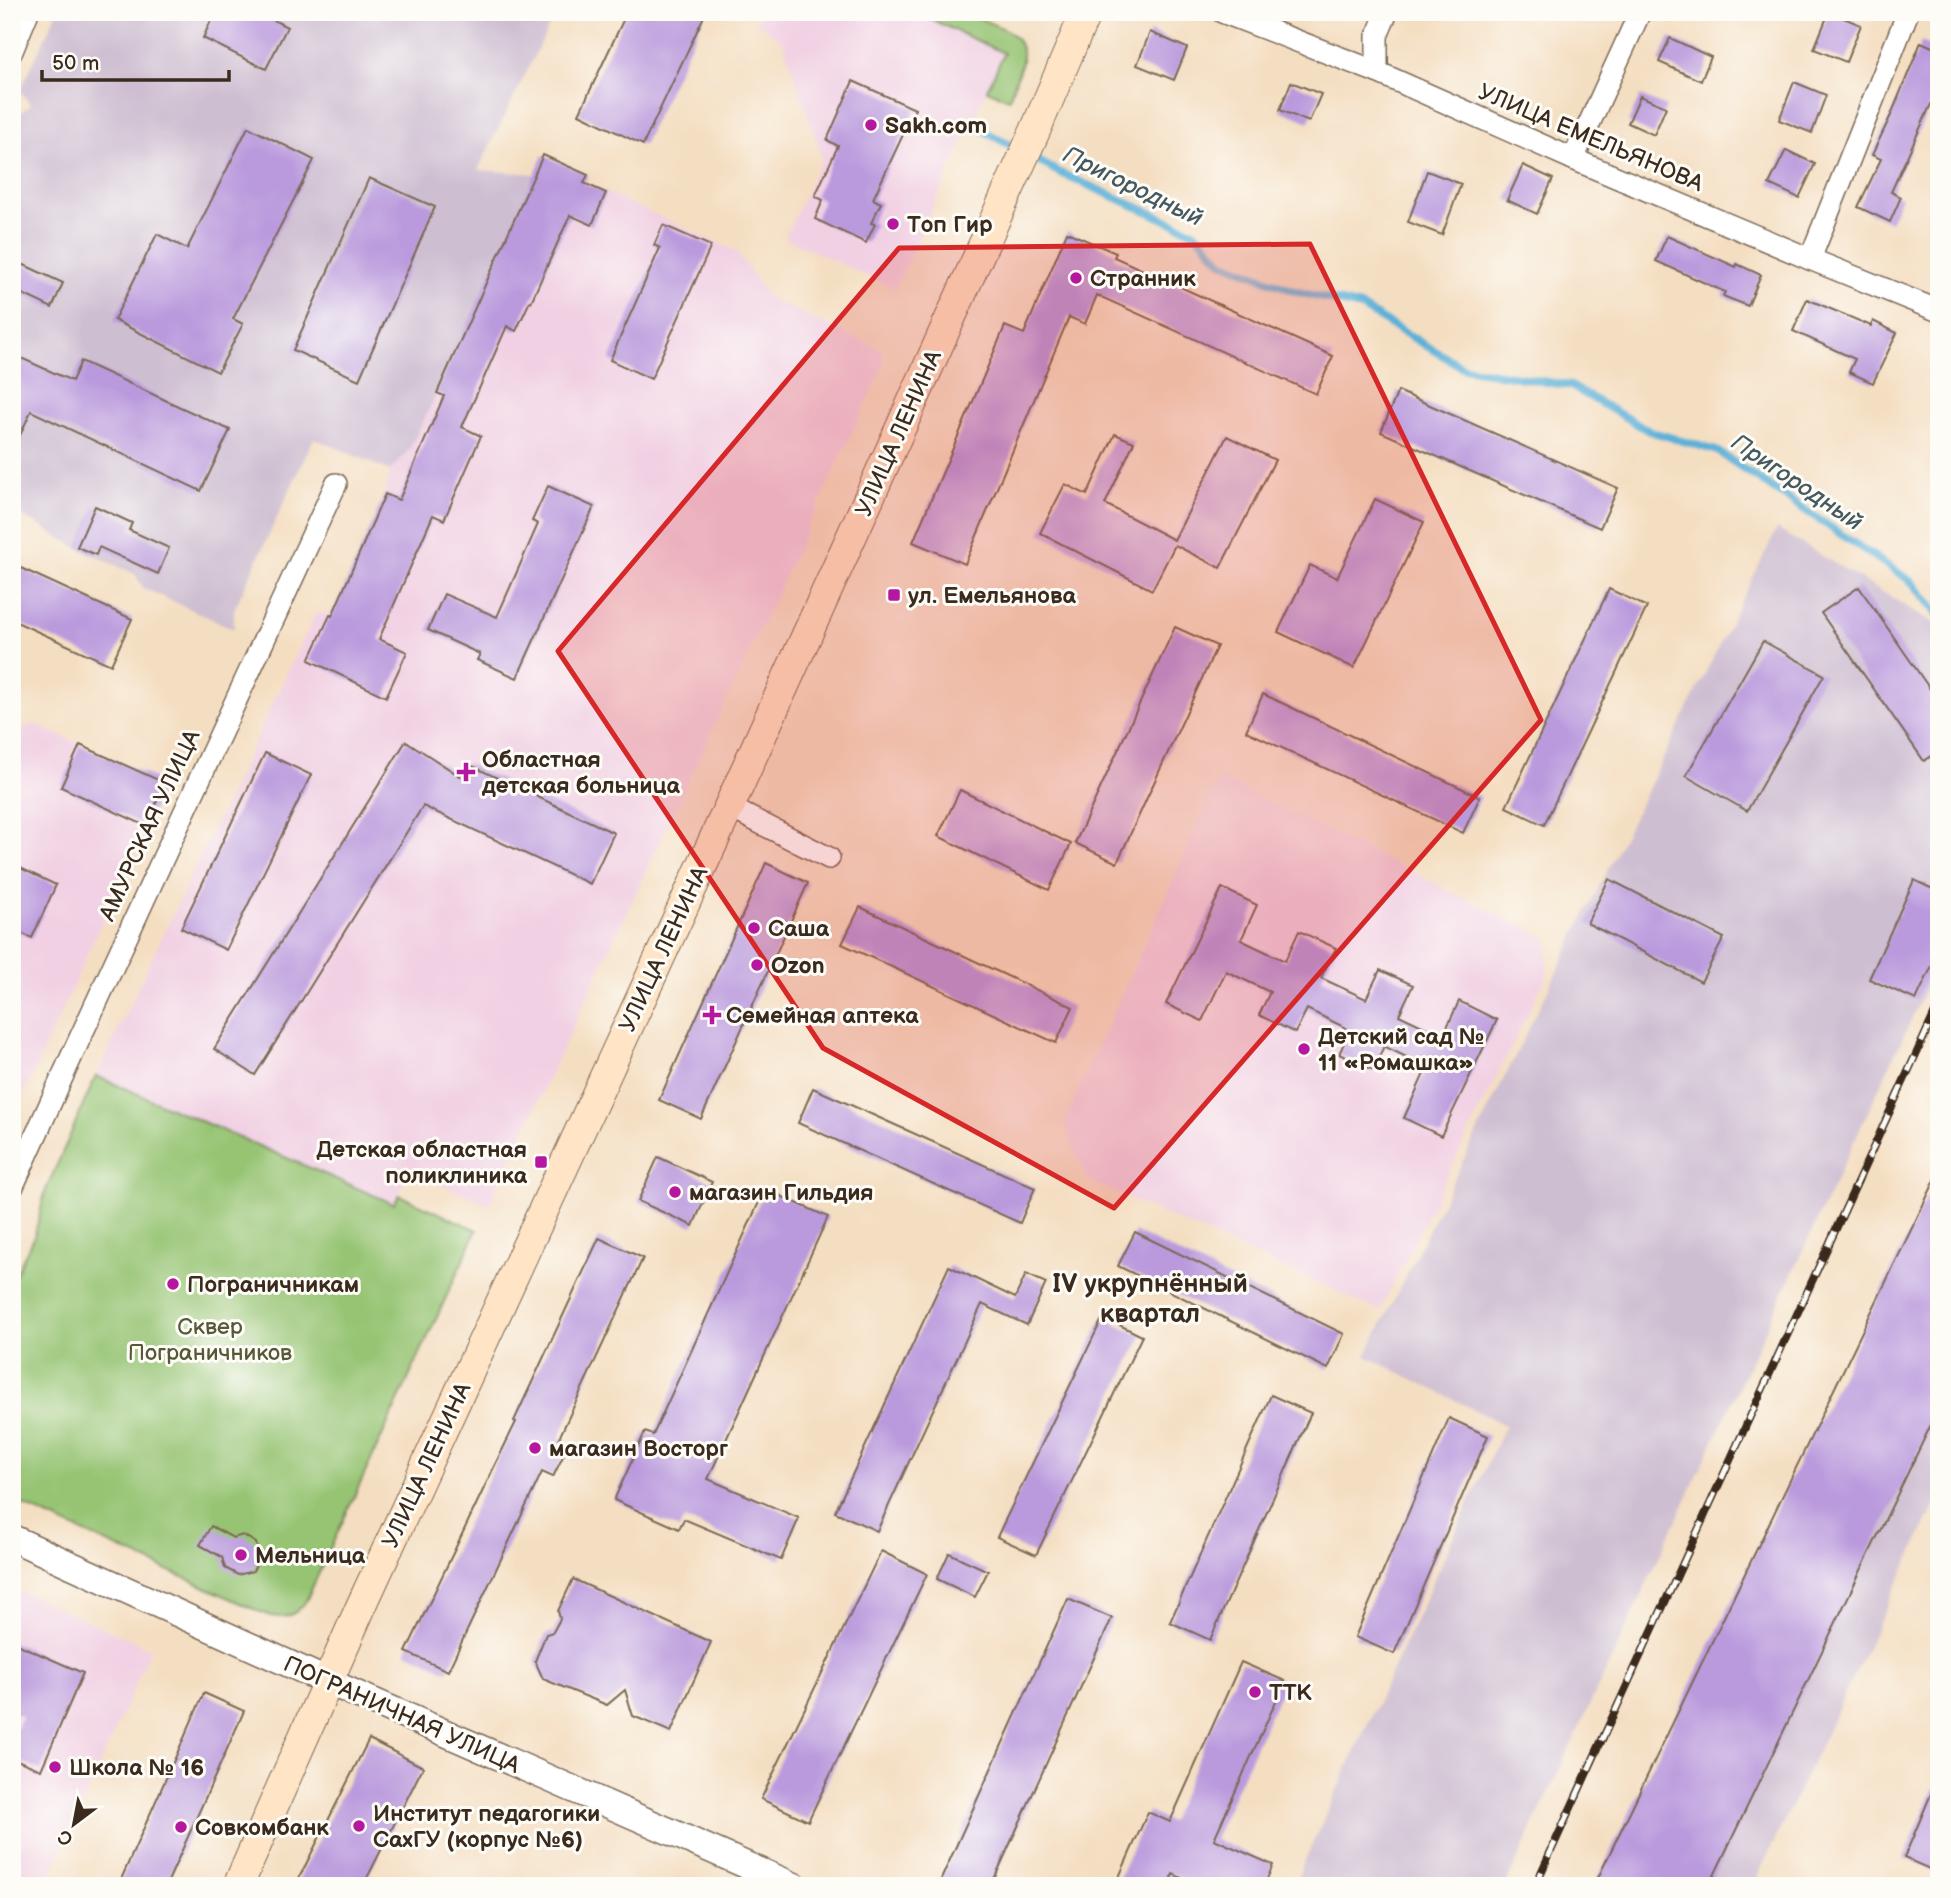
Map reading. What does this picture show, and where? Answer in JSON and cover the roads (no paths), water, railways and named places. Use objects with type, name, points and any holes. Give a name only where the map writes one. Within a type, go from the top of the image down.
[{"type":"main road","name":"УЛИЦА ЛЕНИНА","points":[[239,1886],[370,1586],[729,807],[1035,131],[1086,12]]},
{"type":"street","points":[[12,51],[28,12]]},
{"type":"street","name":"УЛИЦА ЕМЕЛЬЯНОВА","points":[[1222,12],[1377,72],[1573,159],[1939,311]]},
{"type":"street","points":[[1377,72],[1377,36],[1387,12]]},
{"type":"street","points":[[1573,159],[1640,12]]},
{"type":"street","points":[[1810,259],[1908,12]]},
{"type":"street","name":"АМУРСКАЯ УЛИЦА","points":[[12,1188],[336,484]]},
{"type":"street","points":[[729,807],[829,858]]},
{"type":"street","name":"ПОГРАНИЧНАЯ УЛИЦА","points":[[12,1538],[329,1682],[794,1886]]},
{"type":"waterway","name":"Пригородный","points":[[972,124],[1058,172],[1196,233],[1222,262],[1294,291],[1361,307],[1464,368],[1571,386],[1649,431],[1717,451],[1912,582],[1939,615]]},
{"type":"railway","points":[[1535,1886],[1939,1004]]},
{"type":"place","name":"Sakh.com","points":[[871,125]]},
{"type":"place","name":"Топ Гир","points":[[893,224]]},
{"type":"place","name":"Странник","points":[[1076,278]]},
{"type":"place","name":"ул. Емельянова","points":[[894,595]]},
{"type":"place","name":"Областная детская больница","points":[[466,772]]},
{"type":"place","name":"Саша","points":[[754,928]]},
{"type":"place","name":"Ozon","points":[[757,965]]},
{"type":"place","name":"Семейная аптека","points":[[712,1015]]},
{"type":"place","name":"Детский сад № 11 «Ромашка»","points":[[1304,1049]]},
{"type":"place","name":"Детская областная поликлиника","points":[[541,1162]]},
{"type":"place","name":"магазин Гильдия","points":[[675,1192]]},
{"type":"place","name":"Пограничникам","points":[[173,1284]]},
{"type":"place","name":"магазин Восторг","points":[[535,1448]]},
{"type":"place","name":"Мельница","points":[[241,1555]]},
{"type":"place","name":"ТТК","points":[[1255,1692]]},
{"type":"place","name":"Школа № 16","points":[[55,1767]]},
{"type":"place","name":"Институт педагогики СахГУ (корпус №6)","points":[[359,1826]]},
{"type":"place","name":"Совкомбанк","points":[[181,1827]]},
{"type":"district","name":"IV укрупнённый квартал","points":[[1150,1298]]},
{"type":"park label","name":"Сквер Пограничников","points":[[210,1339]]}]
